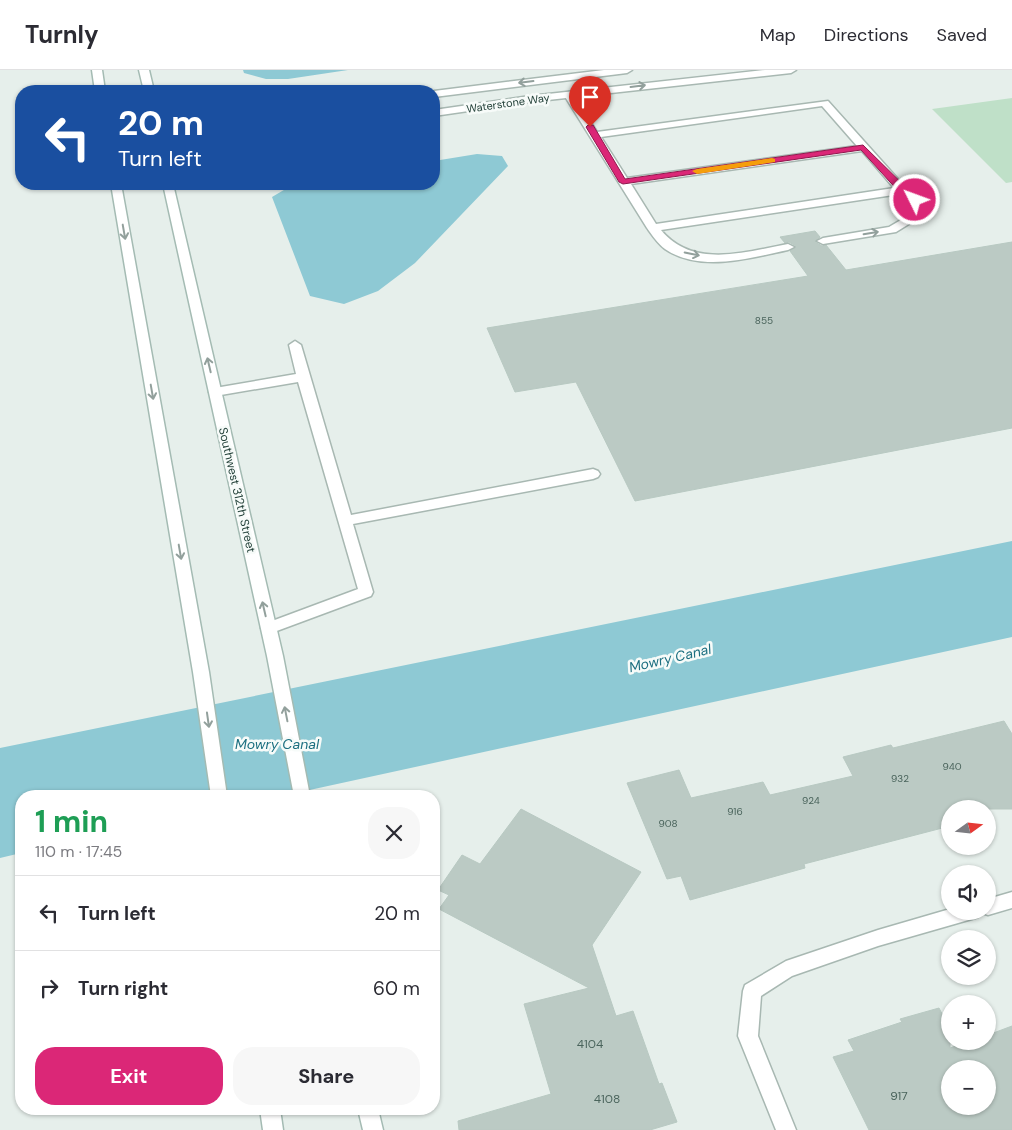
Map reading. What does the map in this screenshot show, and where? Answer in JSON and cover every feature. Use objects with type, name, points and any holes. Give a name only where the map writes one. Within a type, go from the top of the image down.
[{"type":"main road","points":[[97,70],[99,85]]},
{"type":"main road","points":[[144,70],[148,85]]},
{"type":"main road","name":"Waterstone Way","points":[[440,93],[627,70]]},
{"type":"main road","name":"Waterstone Way","points":[[440,112],[569,95],[791,70]]},
{"type":"main road","points":[[569,95],[653,228],[670,247],[690,255],[725,258],[788,247]]},
{"type":"main road","points":[[596,135],[824,102],[863,148],[902,190],[915,200],[912,219],[892,230],[823,241]]},
{"type":"main road","points":[[623,182],[863,148]]},
{"type":"main road","points":[[117,190],[201,672],[218,790]]},
{"type":"main road","name":"Southwest 312th Street","points":[[169,190],[269,628],[301,790]]},
{"type":"main road","points":[[653,228],[902,190]]},
{"type":"main road","points":[[269,628],[366,592],[295,345]]},
{"type":"main road","points":[[215,392],[304,377]]},
{"type":"main road","points":[[345,521],[593,474]]},
{"type":"main road","points":[[996,905],[1012,900]]},
{"type":"main road","points":[[786,1130],[748,1036],[752,991],[786,970],[878,938],[941,920]]},
{"type":"main road","points":[[271,1115],[273,1130]]},
{"type":"main road","points":[[369,1115],[373,1130]]},
{"type":"green space","points":[[1012,98],[1012,182],[1006,183],[932,109]]},
{"type":"water","points":[[243,70],[348,70],[288,79],[266,79],[244,73]]},
{"type":"water","points":[[477,154],[502,156],[508,166],[415,263],[378,291],[344,304],[310,296],[272,197],[284,190],[440,190],[440,160]]},
{"type":"water","name":"Mowry Canal","points":[[1012,541],[1012,637],[310,790],[15,790],[15,854],[0,858],[0,748]]},
{"type":"building","points":[[815,231],[820,237],[815,242],[822,246],[826,245],[846,270],[1012,242],[1012,428],[635,501],[576,382],[515,392],[487,328],[808,276],[790,251],[796,246],[789,242],[785,243],[780,237]]},
{"type":"building","points":[[1004,721],[1012,734],[1012,809],[996,809],[996,800],[941,800],[941,828],[804,864],[805,868],[690,900],[681,876],[667,879],[627,783],[679,770],[691,798],[763,782],[770,795],[853,776],[843,757],[891,745],[893,748]]},
{"type":"building","points":[[521,809],[641,872],[592,945],[616,1016],[633,1011],[659,1084],[662,1083],[677,1122],[650,1130],[459,1130],[458,1121],[551,1094],[524,1004],[589,988],[440,910],[449,895],[440,891],[440,887],[462,855],[480,864]]},
{"type":"building","points":[[939,1008],[941,1012],[941,1050],[996,1050],[996,1032],[1012,1026],[1012,1130],[869,1130],[833,1057],[854,1051],[848,1040],[902,1022],[900,1019]]},
{"type":"slow traffic","points":[[697,171],[772,161]]},
{"type":"route","points":[[590,127],[623,182],[863,148],[902,190],[915,200]]}]
